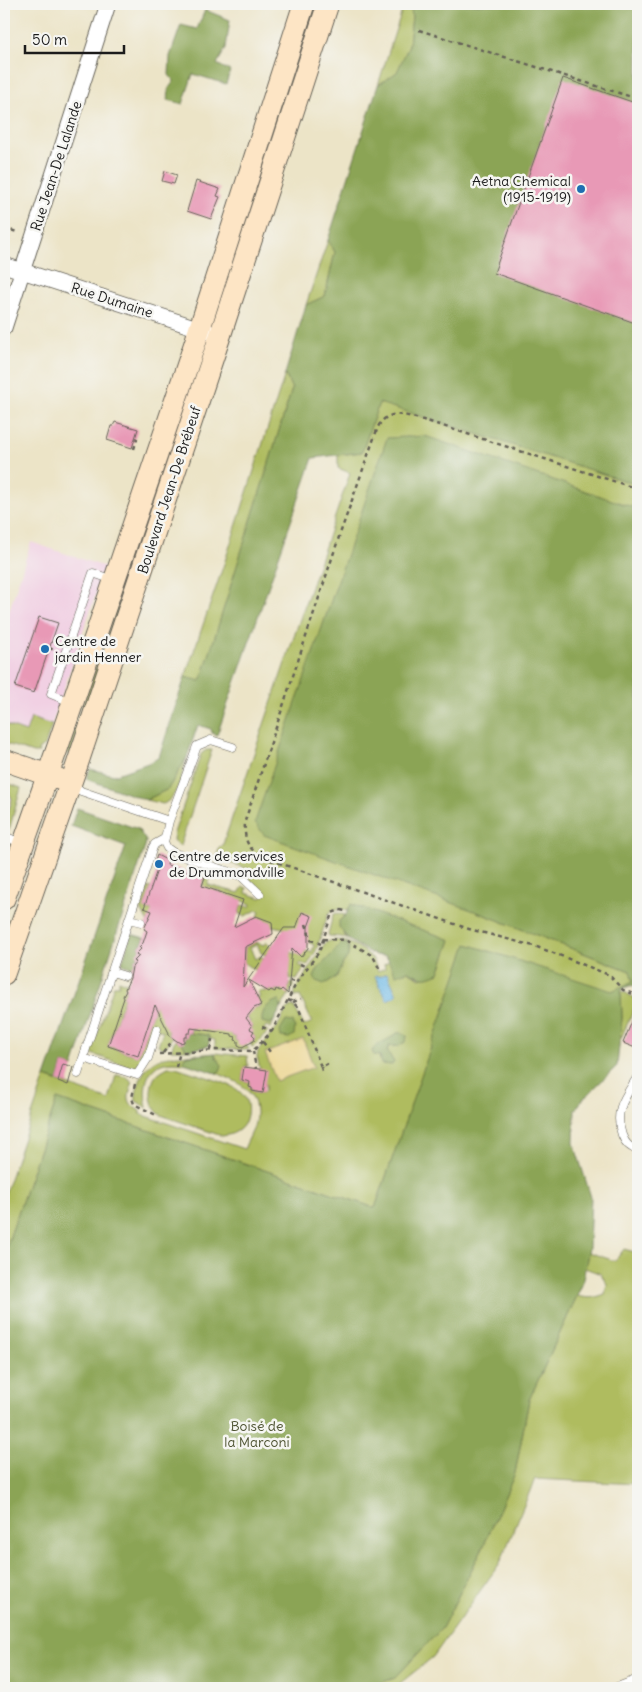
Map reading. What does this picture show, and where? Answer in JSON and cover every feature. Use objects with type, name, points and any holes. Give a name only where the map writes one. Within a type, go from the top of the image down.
[{"type":"main road","name":"Boulevard Jean-De Brébeuf","points":[[5,893],[14,850],[47,775],[73,703],[87,641],[114,580],[200,328],[304,4]]},
{"type":"main road","name":"Boulevard Jean-De Brébeuf","points":[[4,974],[71,783],[328,4]]},
{"type":"main road","points":[[4,760],[71,783]]},
{"type":"street","name":"Rue Jean-De Lalande","points":[[4,328],[108,4]]},
{"type":"street","name":"Rue Dumaine","points":[[4,265],[220,336]]},
{"type":"lane","points":[[73,703],[51,694],[93,573],[114,580]]},
{"type":"lane","points":[[72,635],[87,641]]},
{"type":"lane","points":[[233,747],[211,740],[197,746],[169,821],[164,839],[165,845],[170,851],[241,876],[260,894]]},
{"type":"lane","points":[[71,783],[83,792],[169,821]]},
{"type":"lane","points":[[78,1074],[153,848],[155,844],[164,839]]},
{"type":"lane","points":[[129,919],[141,922]]},
{"type":"lane","points":[[112,972],[125,976]]},
{"type":"lane","points":[[83,1058],[137,1076],[148,1058],[157,1029]]},
{"type":"lane","points":[[638,1076],[620,1106],[618,1116],[619,1127],[624,1141],[630,1148],[638,1150]]},
{"type":"lane","points":[[615,1688],[638,1679]]},
{"type":"path","points":[[419,30],[638,99]]},
{"type":"path","points":[[4,228],[17,232]]},
{"type":"path","points":[[638,490],[427,422],[398,414],[384,418],[378,428],[340,531],[245,821],[244,831],[249,847],[255,853],[266,858],[469,929],[534,946],[609,975],[623,990],[638,996]]},
{"type":"path","points":[[134,449],[137,439],[135,438]]},
{"type":"path","points":[[49,648],[55,650]]},
{"type":"path","points":[[148,1058],[163,1053],[210,1050],[252,1052],[272,1031],[298,982],[319,952],[332,913],[340,910],[346,911]]},
{"type":"path","points":[[306,924],[311,940],[321,944]]},
{"type":"path","points":[[323,939],[346,940],[372,956],[380,970]]},
{"type":"path","points":[[300,964],[307,967]]},
{"type":"path","points":[[290,981],[298,982]]},
{"type":"path","points":[[293,1002],[301,999]]},
{"type":"path","points":[[288,1000],[293,1002],[299,1009],[322,1072]]},
{"type":"path","points":[[262,1027],[272,1031]]},
{"type":"path","points":[[210,1050],[212,1039]]},
{"type":"path","points":[[163,1053],[172,1041]]},
{"type":"path","points":[[263,1042],[270,1052]]},
{"type":"path","points":[[250,1046],[256,1069]]},
{"type":"path","points":[[176,1067],[180,1052]]},
{"type":"path","points":[[321,1067],[327,1064],[325,1060]]},
{"type":"path","points":[[137,1076],[132,1101],[134,1104],[156,1115]]},
{"type":"shaded area","points":[[31,542],[105,567],[45,745],[38,750],[39,753],[4,743],[4,627]]},
{"type":"shaded area","points":[[4,782],[21,788],[4,843]]},
{"type":"green space","points":[[404,4],[410,4],[412,16],[409,45],[398,72],[378,85]]},
{"type":"green space","points":[[410,4],[638,4],[638,485],[379,403],[362,452],[313,458],[217,735],[212,733],[211,729],[198,725],[187,757],[168,789],[146,800],[86,779],[90,769],[114,775],[151,762],[159,757],[185,677],[201,681],[292,389],[285,374],[306,305],[325,296],[335,252],[328,240],[378,85],[397,72],[409,45],[412,16]]},
{"type":"green space","points":[[205,10],[230,20],[226,48],[217,64],[230,71],[226,84],[193,74],[183,104],[168,100],[169,88],[174,81],[169,75],[170,56],[181,25],[197,29]]},
{"type":"green space","points":[[328,240],[335,252],[325,296],[306,305]]},
{"type":"green space","points":[[205,346],[207,348],[71,753],[69,754],[67,753]]},
{"type":"green space","points":[[285,374],[292,389],[201,682],[185,677],[225,561]]},
{"type":"green space","points":[[379,402],[638,485],[638,509],[571,487],[477,912],[630,971],[633,981],[612,992],[467,945],[375,1208],[57,1099],[4,1254],[4,1196],[45,1077],[109,1100],[116,1075],[128,1078],[132,1084],[130,1101],[140,1111],[140,1114],[244,1149],[255,1123],[255,1104],[252,1096],[241,1085],[216,1073],[220,1071],[215,1053],[247,1056],[248,1066],[245,1066],[242,1080],[250,1082],[249,1087],[252,1088],[252,1091],[262,1093],[265,1091],[266,1085],[264,1085],[257,1057],[258,1051],[291,1006],[294,1006],[304,1026],[312,1022],[300,996],[295,997],[295,991],[325,943],[336,940],[355,945],[370,956],[378,971],[385,968],[384,964],[389,961],[420,978],[439,973],[451,940],[351,905],[348,911],[341,909],[329,912],[316,951],[307,966],[301,963],[299,965],[304,968],[297,980],[290,979],[290,975],[260,967],[254,970],[244,963],[245,947],[255,942],[264,945],[266,942],[271,946],[273,944],[295,954],[306,951],[312,952],[314,945],[283,928],[272,926],[271,922],[258,917],[260,911],[257,910],[245,916],[239,914],[241,905],[250,907],[251,904],[215,890],[213,892],[201,889],[206,876],[210,878],[208,885],[239,893],[243,887],[247,888],[246,893],[261,898],[264,895],[250,880],[254,871],[216,858],[220,846],[222,847],[350,473],[338,468],[338,455],[362,452]],"holes":[[[342,943],[348,956],[336,978],[338,947]],[[257,944],[261,953],[266,955],[263,958],[261,956],[255,959],[250,947]],[[397,1033],[407,1036],[405,1042],[399,1046],[389,1046],[387,1050],[390,1055],[380,1060],[376,1045],[392,1038]]]},
{"type":"green space","name":"Boisé de la Marconi","points":[[425,436],[638,509],[638,985],[629,986],[621,990],[622,1018],[617,1066],[584,1098],[575,1110],[574,1143],[591,1197],[589,1248],[582,1285],[529,1400],[515,1473],[484,1545],[442,1628],[395,1678],[364,1688],[4,1688],[4,1254],[57,1099],[375,1208],[467,944],[612,991],[633,981],[630,971],[477,912],[264,835],[255,822],[387,438]]},
{"type":"green space","points":[[31,718],[52,725],[45,745],[38,750],[39,753],[33,753],[4,743],[4,724],[26,732]]},
{"type":"green space","points":[[206,750],[212,750],[180,846],[173,840],[174,833],[201,754]]},
{"type":"green space","points":[[187,757],[179,784],[173,796],[163,804],[146,800],[168,789]]},
{"type":"green space","points":[[4,782],[21,788],[9,830],[4,825],[12,799],[4,786]]},
{"type":"green space","points":[[77,808],[138,829],[146,841],[73,1067],[63,1064],[58,1081],[45,1077],[126,846],[71,826]]},
{"type":"green space","points":[[148,887],[151,888],[144,908],[154,912],[148,923],[141,909]]},
{"type":"green space","points":[[351,904],[451,940],[439,973],[430,977],[420,977],[408,971],[396,975],[386,956],[374,955],[349,940],[339,927],[339,921],[346,915]]},
{"type":"green space","points":[[336,913],[346,915],[339,921],[344,935],[349,940],[329,936],[328,934],[333,915]]},
{"type":"green space","points":[[131,934],[145,938],[139,947],[141,949],[137,954],[139,956],[134,960],[136,962],[133,966],[134,968],[122,963]]},
{"type":"green space","points":[[342,943],[347,944],[349,948],[348,956],[336,978],[324,984],[316,981],[314,977],[318,969]]},
{"type":"green space","points":[[119,980],[129,984],[125,989],[124,998],[108,1046],[138,1056],[160,990],[171,1029],[168,1031],[168,1035],[172,1038],[165,1048],[162,1048],[158,1045],[163,1031],[153,1028],[140,1065],[133,1068],[92,1054],[91,1052],[114,985],[119,985]]},
{"type":"green space","points":[[289,983],[293,983],[293,987],[281,1008],[278,1000],[262,1022],[270,1024],[274,1021],[271,1028],[266,1026],[264,1029],[268,1032],[252,1047],[250,1043],[254,1041],[255,1037],[250,1029],[252,1026],[249,1023],[250,1021],[246,1018],[248,1016],[245,1013],[242,995],[256,1008],[261,1005],[257,998],[260,997],[258,993],[260,990],[275,992],[276,989],[280,991],[289,988]]},
{"type":"green space","points":[[621,990],[638,1000],[619,1043],[622,1018]]},
{"type":"green space","points":[[279,1000],[281,1008],[274,1021],[270,1024],[262,1022],[266,1008]]},
{"type":"green space","points":[[286,1021],[293,1022],[295,1028],[294,1035],[289,1038],[281,1037],[280,1031]]},
{"type":"green space","points":[[194,1025],[232,1032],[232,1036],[236,1037],[235,1040],[246,1045],[249,1049],[215,1048],[215,1040],[210,1039],[208,1035],[190,1033],[191,1029],[194,1029]]},
{"type":"green space","points":[[187,1033],[208,1035],[210,1039],[208,1046],[190,1050],[185,1048],[181,1041],[184,1041],[184,1037],[187,1037]]},
{"type":"green space","points":[[397,1033],[403,1033],[407,1036],[406,1041],[399,1046],[389,1046],[387,1051],[394,1062],[392,1065],[382,1064],[380,1056],[374,1055],[372,1051],[377,1045]]},
{"type":"green space","points":[[175,1040],[180,1043],[181,1041],[185,1048],[190,1050],[171,1050]]},
{"type":"green space","points":[[215,1053],[215,1056],[222,1065],[220,1071],[216,1073],[184,1063],[183,1060],[186,1056]]},
{"type":"green space","points":[[197,1054],[186,1056],[183,1060],[184,1063],[163,1063],[156,1067],[150,1072],[145,1088],[147,1108],[136,1101],[136,1092],[140,1081],[151,1064],[164,1057]]},
{"type":"green space","points":[[168,1067],[176,1067],[225,1083],[238,1091],[247,1102],[248,1109],[243,1126],[234,1133],[222,1136],[157,1112],[152,1103],[151,1087],[156,1075]]},
{"type":"green space","points":[[624,1249],[638,1253],[638,1484],[535,1479],[500,1563],[433,1657],[394,1688],[364,1688],[395,1678],[442,1628],[484,1545],[515,1473],[529,1400],[577,1296],[591,1298],[605,1294],[607,1284],[601,1274],[585,1268],[588,1252],[615,1261]]},
{"type":"sand","points":[[303,1039],[314,1067],[276,1081],[265,1053]]},
{"type":"water","points":[[387,973],[397,995],[387,1000],[375,976],[378,975],[379,977]]},
{"type":"building","name":"Aetna Chemical (1915-1919)","points":[[563,78],[638,104],[638,324],[494,273]]},
{"type":"building","points":[[165,171],[177,175],[174,184],[162,181]]},
{"type":"building","points":[[196,181],[220,189],[217,196],[220,197],[211,219],[187,211]]},
{"type":"building","points":[[115,422],[138,429],[132,448],[107,440],[111,426]]},
{"type":"building","points":[[39,617],[58,623],[34,693],[15,687]]},
{"type":"building","points":[[157,855],[168,861],[167,865],[205,877],[202,886],[243,900],[234,927],[256,916],[272,922],[273,934],[245,947],[243,987],[284,928],[296,928],[302,912],[312,916],[308,927],[308,948],[301,957],[292,948],[288,994],[282,989],[269,992],[249,980],[261,1005],[254,1008],[246,1018],[252,1026],[250,1029],[254,1031],[252,1034],[255,1037],[254,1041],[242,1047],[238,1045],[238,1041],[235,1040],[236,1037],[232,1036],[232,1034],[191,1028],[190,1033],[187,1033],[187,1037],[184,1037],[184,1042],[180,1043],[168,1035],[169,1033],[155,1005],[138,1056],[108,1046],[132,967],[136,962],[134,961],[139,956],[136,954],[141,949],[139,947],[143,943],[147,931],[144,929],[152,911],[144,908],[157,870],[153,868]]},
{"type":"building","points":[[638,1007],[638,1049],[623,1043]]},
{"type":"building","points":[[63,1064],[73,1067],[68,1085],[58,1081]]},
{"type":"building","points":[[244,1067],[267,1070],[263,1093],[252,1091],[252,1088],[249,1087],[250,1082],[242,1080]]},
{"type":"place","name":"Aetna Chemical (1915-1919)","points":[[581,189]]},
{"type":"place","name":"Centre de jardin Henner","points":[[45,649]]},
{"type":"place","name":"Centre de services de Drummondville","points":[[159,864]]}]
